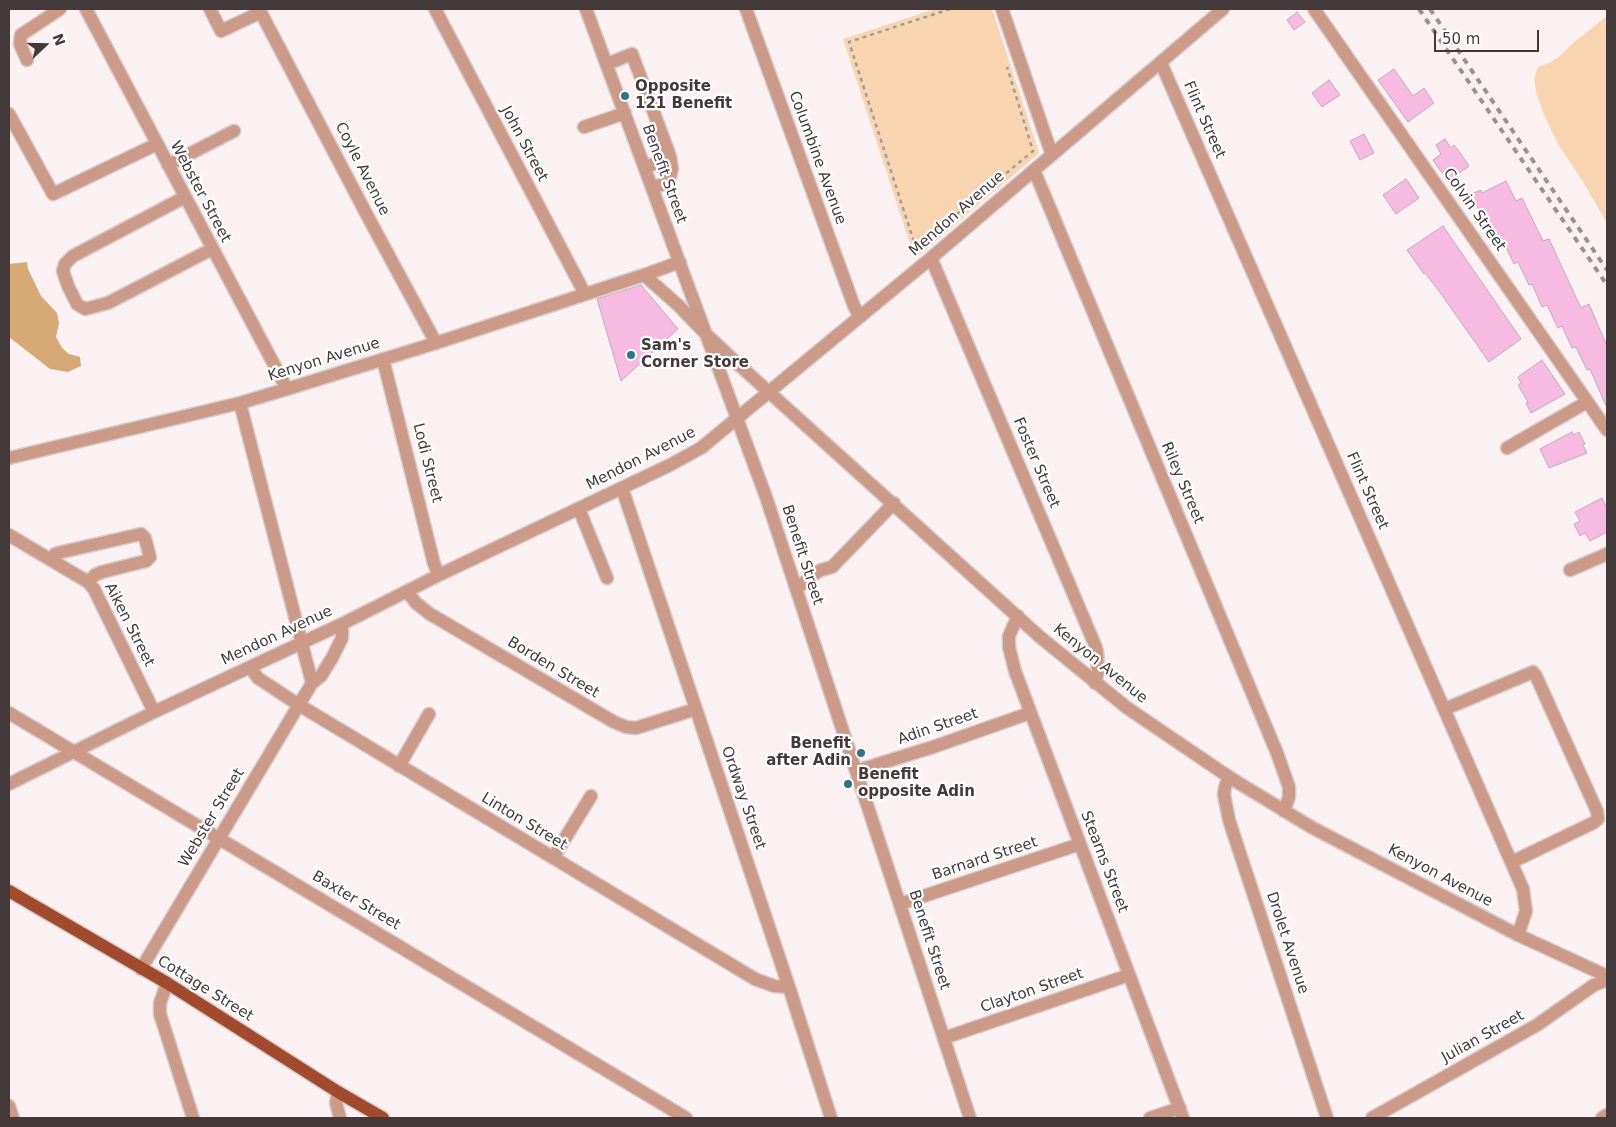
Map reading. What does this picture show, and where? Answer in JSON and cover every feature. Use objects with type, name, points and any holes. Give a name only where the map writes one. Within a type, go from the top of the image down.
[{"type":"main road","name":"Cottage Street","points":[[9,891],[167,983],[338,1092],[383,1118]]},
{"type":"street","points":[[27,60],[20,44],[21,35],[60,9]]},
{"type":"street","name":"Webster Street","points":[[86,9],[287,389]]},
{"type":"street","points":[[210,9],[222,31],[260,10]]},
{"type":"street","name":"John Street","points":[[435,9],[585,294]]},
{"type":"street","name":"Benefit Street","points":[[586,9],[738,418],[970,1118]]},
{"type":"street","name":"Columbine Avenue","points":[[746,9],[854,306],[860,317]]},
{"type":"street","points":[[1002,9],[1052,155]]},
{"type":"street","name":"Mendon Avenue","points":[[9,784],[154,712],[342,624],[439,575],[579,509],[701,448],[931,258],[1223,9]]},
{"type":"street","name":"Colvin Street","points":[[1314,9],[1607,430]]},
{"type":"street","name":"Coyle Avenue","points":[[260,10],[436,343]]},
{"type":"street","points":[[607,64],[632,54],[670,156],[672,169],[669,182],[652,188]]},
{"type":"street","name":"Flint Street","points":[[1161,63],[1512,862],[1526,900],[1524,922],[1518,935]]},
{"type":"street","points":[[584,127],[625,113]]},
{"type":"street","points":[[9,114],[52,194],[157,144]]},
{"type":"street","points":[[168,165],[234,131]]},
{"type":"street","points":[[645,168],[670,156]]},
{"type":"street","name":"Riley Street","points":[[1034,170],[1287,778],[1289,797],[1284,811]]},
{"type":"street","points":[[184,197],[73,256],[65,264],[63,271],[77,304],[84,309],[108,303],[212,249]]},
{"type":"street","name":"Foster Street","points":[[931,258],[1095,645],[1098,672],[1095,683]]},
{"type":"street","name":"Kenyon Avenue","points":[[9,458],[240,403],[436,343],[680,262]]},
{"type":"street","name":"Kenyon Avenue","points":[[644,275],[680,306],[706,334],[769,392],[1018,616],[1095,683],[1126,707],[1229,777],[1311,827],[1518,935],[1607,978]]},
{"type":"street","name":"Lodi Street","points":[[383,359],[434,564],[439,575]]},
{"type":"street","points":[[1507,448],[1587,402]]},
{"type":"street","points":[[240,403],[312,683]]},
{"type":"street","name":"Ordway Street","points":[[622,488],[831,1118]]},
{"type":"street","points":[[796,589],[813,575],[832,567],[894,504]]},
{"type":"street","points":[[579,509],[607,578]]},
{"type":"street","points":[[50,560],[55,554],[62,552],[141,534],[145,538],[150,556],[146,561],[102,572],[95,575],[88,582]]},
{"type":"street","name":"Aiken Street","points":[[9,535],[88,582],[94,589],[154,712]]},
{"type":"street","points":[[1570,570],[1607,554]]},
{"type":"street","name":"Borden Street","points":[[407,591],[416,603],[430,614],[614,722],[626,727],[636,728],[696,709]]},
{"type":"street","name":"Stearns Street","points":[[1018,616],[1012,628],[1009,647],[1015,671],[1182,1113]]},
{"type":"street","name":"Webster Street","points":[[140,969],[298,705],[312,683],[321,676],[332,658],[342,638],[342,624]]},
{"type":"street","name":"Linton Street","points":[[250,667],[258,678],[298,705],[755,979],[774,986],[789,987]]},
{"type":"street","points":[[1445,709],[1533,672],[1597,811],[1598,819],[1593,823],[1512,862]]},
{"type":"street","name":"Baxter Street","points":[[9,713],[686,1118]]},
{"type":"street","name":"Adin Street","points":[[856,771],[933,747],[1030,713]]},
{"type":"street","points":[[399,766],[429,714]]},
{"type":"street","name":"Drolet Avenue","points":[[1229,777],[1224,795],[1229,820],[1327,1118]]},
{"type":"street","points":[[553,858],[591,796]]},
{"type":"street","name":"Barnard Street","points":[[900,904],[1080,844]]},
{"type":"street","name":"Clayton Street","points":[[944,1038],[1129,975]]},
{"type":"street","name":"Julian Street","points":[[1372,1118],[1537,1025],[1607,978]]},
{"type":"street","points":[[167,983],[160,1003],[160,1014],[193,1118]]},
{"type":"street","points":[[338,1092],[336,1103],[340,1118]]},
{"type":"street","points":[[9,1106],[13,1118]]},
{"type":"street","points":[[1150,1118],[1182,1113]]},
{"type":"street","points":[[1602,1118],[1607,1115]]},
{"type":"path","points":[[950,9],[849,42],[916,248],[1033,151],[1006,66]]},
{"type":"shaded area","points":[[935,9],[992,9],[1039,153],[915,259],[843,39]]},
{"type":"shaded area","points":[[1607,16],[1607,223],[1558,144],[1544,115],[1536,92],[1534,78],[1538,67],[1560,56]]},
{"type":"shaded area","points":[[27,262],[28,269],[41,296],[57,313],[59,323],[56,337],[62,348],[69,354],[80,357],[81,366],[68,372],[50,369],[9,337],[9,264]]},
{"type":"building","points":[[1297,12],[1305,22],[1294,30],[1287,20]]},
{"type":"building","points":[[1394,69],[1413,96],[1424,88],[1434,103],[1408,122],[1378,80]]},
{"type":"building","points":[[1329,80],[1340,95],[1322,107],[1312,93]]},
{"type":"building","points":[[1364,134],[1374,153],[1360,160],[1350,141]]},
{"type":"building","points":[[1445,139],[1451,148],[1454,145],[1469,166],[1451,179],[1445,171],[1442,173],[1433,160],[1441,154],[1436,145]]},
{"type":"building","points":[[1406,179],[1419,198],[1396,214],[1383,195]]},
{"type":"building","points":[[1506,181],[1516,201],[1522,198],[1543,241],[1549,239],[1581,308],[1589,304],[1607,346],[1607,408],[1590,369],[1587,370],[1576,347],[1572,348],[1562,326],[1558,328],[1547,305],[1542,307],[1532,284],[1529,285],[1518,262],[1514,264],[1504,243],[1500,245],[1490,224],[1487,226],[1471,194],[1481,190],[1482,193]]},
{"type":"building","points":[[1443,226],[1521,339],[1489,362],[1439,291],[1407,250]]},
{"type":"building","name":"Sam's Corner Store","points":[[641,285],[678,329],[621,381],[597,299]]},
{"type":"building","points":[[1542,360],[1565,394],[1531,413],[1526,403],[1528,402],[1518,385],[1521,383],[1518,377]]},
{"type":"building","points":[[1572,432],[1573,435],[1579,432],[1587,453],[1549,468],[1540,449]]},
{"type":"building","points":[[1602,498],[1607,508],[1607,532],[1590,541],[1585,533],[1580,536],[1574,524],[1580,521],[1575,512]]},
{"type":"railway","points":[[1419,9],[1607,285]]},
{"type":"railway","points":[[1430,9],[1607,270]]},
{"type":"place","name":"Opposite 121 Benefit","points":[[625,96]]},
{"type":"place","name":"Sam's Corner Store","points":[[631,355]]},
{"type":"place","name":"Benefit after Adin","points":[[861,753]]},
{"type":"place","name":"Benefit opposite Adin","points":[[848,784]]}]
